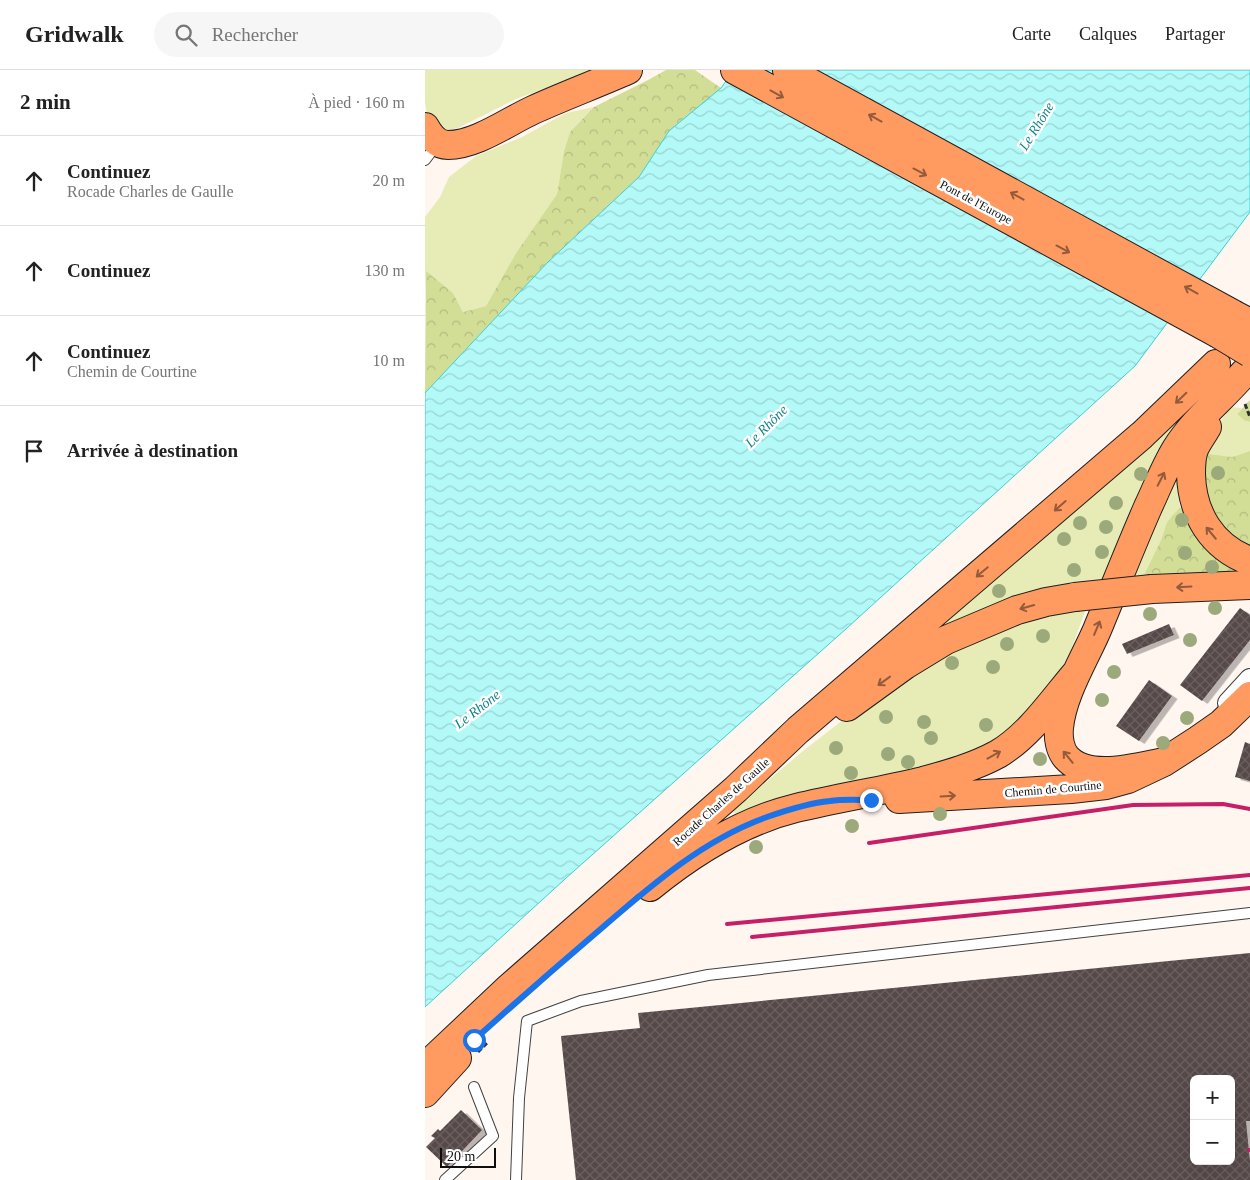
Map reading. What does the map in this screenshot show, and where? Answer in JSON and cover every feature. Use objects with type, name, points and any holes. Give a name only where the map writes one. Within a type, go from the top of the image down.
[{"type":"main road","points":[[429,143],[447,146],[477,138],[532,110],[628,70]]},
{"type":"main road","name":"Pont de l'Europe","points":[[735,70],[1238,322]]},
{"type":"main road","name":"Pont de l'Europe","points":[[787,70],[1238,322]]},
{"type":"main road","points":[[1238,322],[1250,346]]},
{"type":"main road","points":[[1238,322],[1247,363],[1194,448],[1191,465],[1191,483],[1195,505],[1205,526],[1220,544],[1239,558],[1250,562]]},
{"type":"main road","name":"Rocade Charles de Gaulle","points":[[425,1067],[510,987],[735,789],[798,730],[1142,435],[1216,364]]},
{"type":"main road","points":[[1164,762],[1125,769],[1089,770],[1075,765],[1065,756],[1058,730],[1077,672],[1152,497],[1176,450],[1191,428],[1227,394]]},
{"type":"main road","points":[[735,789],[801,739],[905,665],[947,640],[1017,610],[1075,597],[1151,589],[1250,585]]},
{"type":"main road","points":[[425,1093],[474,1040],[520,998],[667,873],[705,848],[766,817],[795,808],[881,791],[976,765],[999,753],[1016,741],[1077,672]]},
{"type":"main road","name":"Chemin de Courtine","points":[[830,801],[975,795],[1106,785],[1128,779],[1164,762],[1221,724],[1250,696]]},
{"type":"street","points":[[1221,724],[1224,707],[1250,679]]},
{"type":"lane","points":[[516,1180],[519,1098],[527,1021],[581,1002],[708,975],[1250,913]]},
{"type":"lane","points":[[445,1180],[493,1136],[474,1087]]},
{"type":"path","points":[[474,1056],[488,1042]]},
{"type":"green space","points":[[425,70],[595,70],[516,99],[458,128],[444,131],[428,119],[425,103]]},
{"type":"green space","points":[[666,70],[695,70],[721,88],[669,131],[639,177],[548,262],[425,393],[426,271],[453,293],[463,312],[486,306],[516,253],[557,194],[564,151],[570,132],[594,107]]},
{"type":"green space","points":[[594,107],[570,132],[564,151],[557,194],[516,253],[486,306],[463,312],[453,293],[426,272],[425,296],[425,217],[440,197],[449,177],[476,156],[522,137],[566,113]]},
{"type":"green space","points":[[1228,370],[1229,372],[1104,581],[919,637]]},
{"type":"green space","points":[[1250,400],[1250,422],[1245,421],[1237,414]]},
{"type":"green space","points":[[1231,407],[1242,408],[1237,414],[1245,421],[1250,422],[1250,451],[1232,457],[1202,453],[1214,430]]},
{"type":"green space","points":[[1250,451],[1250,550],[1214,522],[1199,471],[1202,453],[1232,457]]},
{"type":"green space","points":[[1175,457],[1180,507],[1167,522],[1161,540],[1143,577],[1127,579]]},
{"type":"green space","points":[[1180,507],[1197,530],[1239,568],[1234,578],[1143,577],[1161,540],[1167,522]]},
{"type":"green space","points":[[1086,609],[1071,650],[1047,695],[976,758],[794,797],[735,814],[733,810],[803,751],[866,702],[910,671],[1014,619]]},
{"type":"water","name":"Le Rhône","points":[[734,70],[1250,70],[1250,212],[1135,366],[425,1007],[425,393],[548,262],[639,177],[669,131],[721,88]]},
{"type":"building","points":[[1240,608],[1250,615],[1250,640],[1202,701],[1180,685]]},
{"type":"building","points":[[1169,624],[1174,635],[1127,654],[1122,644]]},
{"type":"building","points":[[1149,680],[1172,696],[1139,741],[1116,726]]},
{"type":"building","points":[[1245,742],[1250,744],[1250,781],[1235,777]]},
{"type":"building","points":[[1250,953],[1250,1121],[1246,1121],[1250,1180],[576,1180],[561,1036],[640,1028],[638,1013]]},
{"type":"building","points":[[461,1110],[482,1130],[447,1167],[426,1147],[435,1138],[431,1136],[438,1129],[440,1131]]},
{"type":"railway","points":[[869,843],[1133,805],[1223,804],[1250,809]]},
{"type":"railway","points":[[727,924],[1250,875]]},
{"type":"railway","points":[[752,937],[1250,888]]},
{"type":"route","points":[[474,1040],[626,907],[667,873],[705,848],[766,817],[795,808],[830,801],[871,800]]}]
